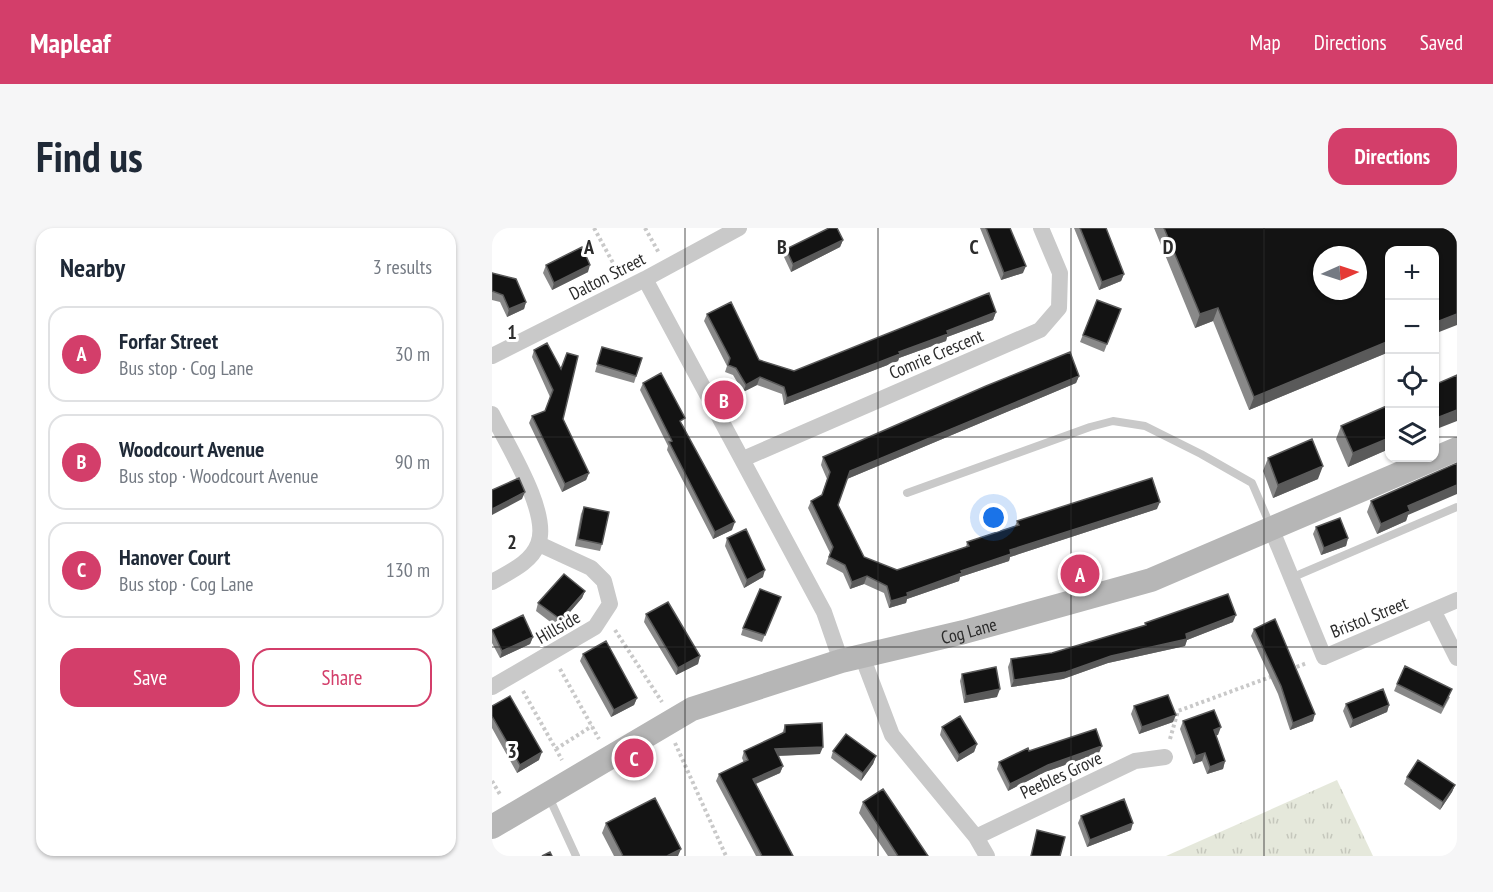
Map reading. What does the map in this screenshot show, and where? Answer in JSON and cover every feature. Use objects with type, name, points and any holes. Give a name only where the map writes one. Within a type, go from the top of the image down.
[{"type":"street","name":"Dalton Street","points":[[492,356],[645,279],[739,228]]},
{"type":"street","name":"Comrie Crescent","points":[[742,459],[1040,330],[1059,308],[1060,273],[1041,228]]},
{"type":"street","points":[[645,279],[892,735],[976,837],[987,856]]},
{"type":"street","points":[[492,414],[540,517],[539,544],[524,563],[492,582]]},
{"type":"street","name":"Cog Lane","points":[[492,827],[692,710],[851,659],[964,632],[1151,580],[1457,449]]},
{"type":"street","name":"Bristol Street","points":[[1271,528],[1324,657],[1434,612],[1457,600]]},
{"type":"street","name":"Hillside","points":[[492,687],[595,627],[610,604],[603,581],[591,568],[539,544]]},
{"type":"street","points":[[1434,612],[1457,658]]},
{"type":"street","name":"Peebles Grove","points":[[976,837],[1135,761],[1165,757]]},
{"type":"lane","points":[[907,493],[1113,421],[1145,426],[1252,483],[1271,528]]},
{"type":"lane","points":[[1291,578],[1457,507]]},
{"type":"lane","points":[[548,794],[576,856]]},
{"type":"path","points":[[594,228],[626,288]]},
{"type":"path","points":[[645,228],[666,267]]},
{"type":"path","points":[[605,614],[659,697]]},
{"type":"path","points":[[551,653],[610,759]]},
{"type":"path","points":[[1165,757],[1178,711],[1324,657]]},
{"type":"path","points":[[514,674],[573,780]]},
{"type":"path","points":[[556,749],[592,726]]},
{"type":"path","points":[[668,726],[726,856]]},
{"type":"green space","points":[[1337,780],[1373,856],[1166,856]]},
{"type":"building","points":[[829,228],[837,228],[843,240],[793,264],[786,249]]},
{"type":"building","points":[[986,228],[1010,228],[1026,266],[1004,273]]},
{"type":"building","points":[[1080,228],[1106,228],[1124,274],[1102,282]]},
{"type":"building","points":[[1164,228],[1457,228],[1457,314],[1439,321],[1439,246],[1385,246],[1385,343],[1254,397],[1218,308],[1200,314]]},
{"type":"building","points":[[582,247],[590,265],[554,283],[546,265]]},
{"type":"building","points":[[492,273],[516,279],[526,302],[509,309],[503,295],[492,291]]},
{"type":"building","points":[[989,293],[996,312],[947,331],[948,334],[899,352],[900,354],[787,398],[784,387],[760,377],[746,385],[736,368],[728,365],[730,358],[707,314],[731,302],[759,360],[794,371]]},
{"type":"building","points":[[1097,300],[1121,309],[1107,344],[1083,335]]},
{"type":"building","points":[[547,343],[561,369],[567,353],[578,356],[563,419],[589,473],[565,484],[532,416],[545,411],[553,390],[534,350]]},
{"type":"building","points":[[602,347],[642,358],[636,376],[597,364]]},
{"type":"building","points":[[1070,352],[1079,376],[850,471],[838,505],[864,557],[897,570],[969,546],[967,542],[1019,525],[1017,521],[1152,478],[1160,502],[1010,550],[1011,554],[961,571],[962,573],[891,601],[887,586],[867,576],[852,582],[845,565],[829,557],[833,547],[811,501],[822,495],[830,472],[823,457]]},
{"type":"building","points":[[661,373],[685,418],[680,421],[735,522],[715,532],[669,442],[672,441],[643,383]]},
{"type":"building","points":[[1457,375],[1457,410],[1439,417],[1439,408],[1439,383]]},
{"type":"building","points":[[1385,407],[1385,440],[1353,453],[1341,426]]},
{"type":"building","points":[[1312,439],[1323,466],[1278,485],[1268,458]]},
{"type":"building","points":[[1457,463],[1457,485],[1408,506],[1410,511],[1381,524],[1371,501]]},
{"type":"building","points":[[519,478],[525,492],[492,509],[492,490]]},
{"type":"building","points":[[584,507],[609,512],[602,544],[578,539]]},
{"type":"building","points":[[1340,518],[1348,538],[1324,548],[1316,527]]},
{"type":"building","points":[[746,529],[765,570],[747,580],[727,538]]},
{"type":"building","points":[[564,574],[585,591],[560,619],[538,603]]},
{"type":"building","points":[[760,589],[781,597],[765,635],[743,628]]},
{"type":"building","points":[[1228,594],[1236,615],[1186,634],[1187,639],[1111,656],[1066,672],[1014,680],[1011,659],[1052,653],[1146,625],[1145,623]]},
{"type":"building","points":[[668,602],[700,656],[678,668],[646,614]]},
{"type":"building","points":[[523,615],[533,637],[502,651],[492,630]]},
{"type":"building","points":[[1275,619],[1315,714],[1293,723],[1281,686],[1254,629]]},
{"type":"building","points":[[606,641],[637,698],[614,710],[583,654]]},
{"type":"building","points":[[1405,666],[1452,689],[1443,707],[1397,684]]},
{"type":"building","points":[[996,667],[1000,689],[966,696],[962,674]]},
{"type":"building","points":[[1383,689],[1389,705],[1353,720],[1346,704]]},
{"type":"building","points":[[1168,695],[1176,715],[1142,727],[1134,706]]},
{"type":"building","points":[[510,696],[542,752],[520,765],[492,716],[492,706]]},
{"type":"building","points":[[1214,710],[1221,727],[1214,730],[1225,761],[1210,767],[1205,753],[1196,756],[1183,721]]},
{"type":"building","points":[[960,716],[977,744],[959,755],[942,727]]},
{"type":"building","points":[[822,723],[823,747],[775,749],[783,766],[753,779],[793,856],[762,856],[719,774],[748,760],[744,751],[785,732],[785,725]]},
{"type":"building","points":[[1096,729],[1102,746],[1048,765],[1010,784],[999,762],[1028,748],[1029,751]]},
{"type":"building","points":[[846,734],[876,756],[863,773],[833,751]]},
{"type":"building","points":[[1418,760],[1455,785],[1443,802],[1407,777]]},
{"type":"building","points":[[883,789],[928,856],[898,856],[863,802]]},
{"type":"building","points":[[655,798],[681,849],[667,856],[623,856],[606,823]]},
{"type":"building","points":[[1124,799],[1133,823],[1090,840],[1081,816]]},
{"type":"building","points":[[1037,830],[1065,837],[1060,856],[1031,856]]},
{"type":"place","name":"Woodcourt Avenue","points":[[724,400]]},
{"type":"place","name":"Forfar Street","points":[[1080,574]]},
{"type":"place","name":"Hanover Court","points":[[634,758]]}]
